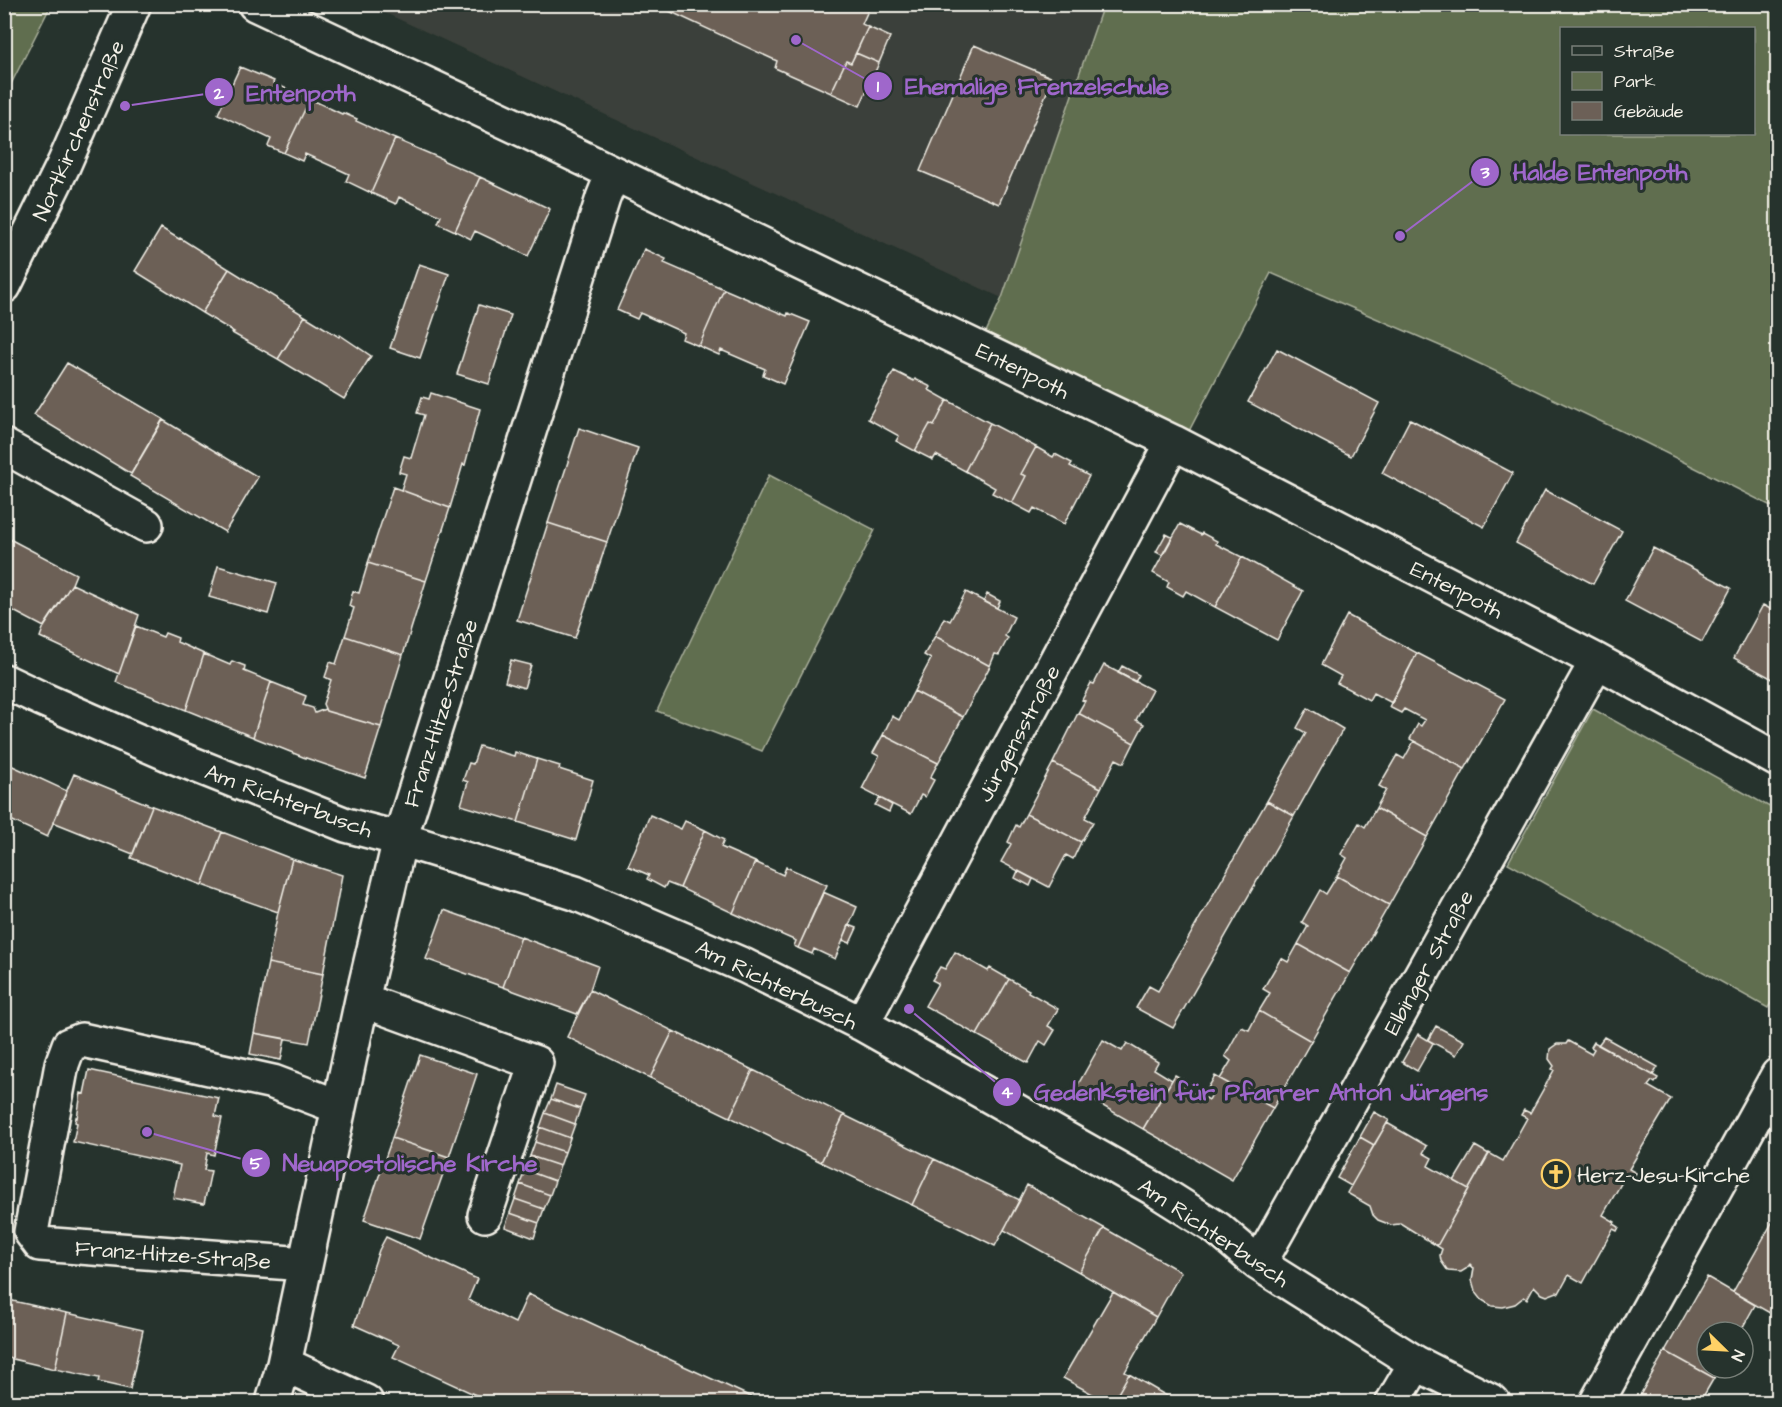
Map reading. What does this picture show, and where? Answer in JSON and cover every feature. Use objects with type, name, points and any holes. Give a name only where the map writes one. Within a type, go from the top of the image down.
[{"type":"street","name":"Nortkirchenstraße","points":[[4,286],[64,165],[134,4]]},
{"type":"street","name":"Entenpoth","points":[[255,4],[613,172],[1173,442],[1597,661],[1778,760]]},
{"type":"street","name":"Franz-Hitze-Straße","points":[[273,1402],[284,1364],[362,1000],[400,839],[613,172]]},
{"type":"street","name":"Jürgensstraße","points":[[862,1024],[1173,442]]},
{"type":"street","points":[[4,446],[146,525]]},
{"type":"street","name":"Elbinger Straße","points":[[1259,1264],[1597,661]]},
{"type":"street","name":"Am Richterbusch","points":[[4,681],[175,757],[346,825],[400,839],[575,893],[745,966],[862,1024],[1153,1188],[1218,1229],[1259,1264],[1416,1363],[1493,1402]]},
{"type":"street","points":[[362,1000],[536,1063],[485,1215]]},
{"type":"street","name":"Franz-Hitze-Straße","points":[[305,1264],[40,1244],[31,1232],[62,1064],[69,1045],[82,1040],[273,1082],[339,1107]]},
{"type":"street","points":[[1597,1402],[1778,1075]]},
{"type":"street","points":[[1394,1402],[1416,1363]]},
{"type":"street","points":[[284,1364],[366,1402]]},
{"type":"shaded area","points":[[368,5],[1103,5],[1002,298]]},
{"type":"green space","points":[[4,5],[51,5],[5,96]]},
{"type":"green space","points":[[1103,5],[1777,5],[1777,509],[1644,442],[1459,354],[1271,273],[1189,431],[986,332],[1002,298]]},
{"type":"green space","points":[[769,475],[875,530],[762,751],[657,711]]},
{"type":"green space","points":[[1593,709],[1777,811],[1778,992],[1768,1008],[1508,863]]},
{"type":"building","points":[[654,4],[871,4],[862,24],[868,27],[851,63],[846,61],[831,93],[775,68],[777,61]]},
{"type":"building","points":[[868,27],[890,37],[879,63],[856,53]]},
{"type":"building","points":[[974,45],[1053,78],[999,204],[920,171]]},
{"type":"building","points":[[856,53],[879,63],[860,106],[831,93],[846,61],[851,63]]},
{"type":"building","points":[[240,67],[310,99],[284,153],[268,146],[271,139],[218,114]]},
{"type":"building","points":[[310,99],[357,119],[356,121],[395,139],[371,193],[346,181],[349,174],[305,154],[302,161],[284,153]]},
{"type":"building","points":[[395,139],[480,177],[455,231],[438,223],[441,216],[399,197],[396,204],[371,193]]},
{"type":"building","points":[[480,177],[550,209],[528,256],[475,231],[471,239],[455,231]]},
{"type":"building","points":[[161,228],[229,269],[202,313],[135,271]]},
{"type":"building","points":[[644,249],[666,259],[664,263],[724,289],[699,346],[682,339],[684,333],[640,313],[637,319],[617,310]]},
{"type":"building","points":[[419,264],[449,274],[420,358],[390,348]]},
{"type":"building","points":[[229,269],[305,316],[278,359],[202,313]]},
{"type":"building","points":[[724,289],[787,316],[788,313],[810,322],[783,384],[763,375],[765,369],[721,350],[719,355],[699,346]]},
{"type":"building","points":[[479,305],[511,315],[489,384],[457,374]]},
{"type":"building","points":[[305,316],[339,337],[340,335],[371,356],[344,399],[278,359]]},
{"type":"building","points":[[1277,349],[1379,403],[1351,456],[1248,402]]},
{"type":"building","points":[[67,363],[163,419],[131,474],[34,415]]},
{"type":"building","points":[[894,371],[931,387],[929,390],[947,400],[934,426],[930,424],[915,451],[896,441],[899,436],[868,419]]},
{"type":"building","points":[[431,393],[480,409],[465,465],[463,464],[450,508],[401,490],[406,474],[399,472],[404,456],[411,458],[424,415],[417,413],[422,397],[429,399]]},
{"type":"building","points":[[947,400],[990,423],[965,471],[936,455],[933,460],[915,451],[930,424],[934,426]]},
{"type":"building","points":[[1410,419],[1513,473],[1484,527],[1382,473]]},
{"type":"building","points":[[163,420],[258,477],[225,532],[130,476]]},
{"type":"building","points":[[990,423],[1036,447],[1021,474],[1026,476],[1012,503],[992,493],[995,488],[965,471]]},
{"type":"building","points":[[579,428],[638,448],[607,542],[548,523]]},
{"type":"building","points":[[1036,447],[1053,457],[1055,454],[1072,463],[1070,466],[1089,476],[1064,524],[1034,508],[1031,513],[1012,503],[1026,476],[1021,474]]},
{"type":"building","points":[[393,487],[450,508],[426,581],[368,563]]},
{"type":"building","points":[[1545,490],[1622,531],[1593,584],[1516,543]]},
{"type":"building","points":[[548,523],[607,542],[575,638],[517,620]]},
{"type":"building","points":[[1180,524],[1201,535],[1202,533],[1217,541],[1216,544],[1242,557],[1215,607],[1186,591],[1183,596],[1167,587],[1169,582],[1153,573]]},
{"type":"building","points":[[1166,534],[1172,537],[1162,555],[1156,552]]},
{"type":"building","points":[[4,536],[76,574],[44,627],[4,606]]},
{"type":"building","points":[[1653,548],[1731,588],[1702,642],[1625,601]]},
{"type":"building","points":[[1242,557],[1303,591],[1277,640],[1215,607]]},
{"type":"building","points":[[368,563],[426,581],[403,655],[345,636],[354,608],[349,606],[353,591],[359,593]]},
{"type":"building","points":[[218,566],[277,583],[268,614],[209,597]]},
{"type":"building","points":[[72,584],[139,615],[119,674],[40,637],[44,626]]},
{"type":"building","points":[[966,592],[1014,617],[1005,636],[1008,638],[999,655],[995,654],[990,666],[935,636],[944,618],[950,621]]},
{"type":"building","points":[[987,594],[1000,601],[997,608],[984,601]]},
{"type":"building","points":[[1763,605],[1778,613],[1778,682],[1734,658]]},
{"type":"building","points":[[1347,615],[1417,653],[1392,703],[1373,693],[1369,700],[1337,683],[1341,676],[1321,665]]},
{"type":"building","points":[[136,626],[163,637],[165,633],[178,638],[177,642],[204,654],[186,710],[116,682]]},
{"type":"building","points":[[345,636],[403,655],[381,727],[326,711],[323,704],[331,680],[325,677],[330,662],[336,664]]},
{"type":"building","points":[[935,636],[990,666],[963,717],[914,691],[931,659],[924,655]]},
{"type":"building","points":[[1417,653],[1505,699],[1465,769],[1410,739],[1418,724],[1421,726],[1425,720],[1404,709],[1401,713],[1389,707]]},
{"type":"building","points":[[204,654],[230,665],[232,661],[245,666],[244,671],[271,682],[253,737],[186,710]]},
{"type":"building","points":[[511,660],[531,665],[524,688],[505,682]]},
{"type":"building","points":[[1104,665],[1152,690],[1136,720],[1144,724],[1134,743],[1078,713],[1091,683],[1094,684]]},
{"type":"building","points":[[1122,666],[1139,675],[1135,682],[1118,673]]},
{"type":"building","points":[[271,682],[306,696],[303,705],[313,708],[315,713],[325,709],[381,727],[365,778],[253,737]]},
{"type":"building","points":[[914,691],[963,717],[938,763],[883,735],[892,716],[899,720]]},
{"type":"building","points":[[1308,708],[1343,729],[1294,816],[1267,801],[1306,733],[1297,728]]},
{"type":"building","points":[[1078,713],[1134,743],[1124,763],[1116,759],[1101,788],[1053,763]]},
{"type":"building","points":[[883,735],[938,763],[930,778],[934,780],[925,797],[921,795],[911,814],[862,789],[879,756],[873,753]]},
{"type":"building","points":[[1414,741],[1465,769],[1427,837],[1376,808],[1386,790],[1379,786],[1397,755],[1404,759]]},
{"type":"building","points":[[479,746],[514,756],[515,752],[537,759],[518,822],[461,805],[468,782],[463,780],[469,763],[473,764]]},
{"type":"building","points":[[537,759],[593,780],[576,840],[518,822]]},
{"type":"building","points":[[4,762],[67,791],[47,837],[4,817]]},
{"type":"building","points":[[1053,763],[1101,788],[1085,818],[1093,822],[1081,842],[1026,814]]},
{"type":"building","points":[[74,774],[152,806],[133,854],[53,822]]},
{"type":"building","points":[[880,798],[892,805],[889,812],[875,805]]},
{"type":"building","points":[[1267,801],[1294,816],[1173,1028],[1136,1008],[1149,986],[1158,991]]},
{"type":"building","points":[[152,806],[222,832],[202,885],[131,858]]},
{"type":"building","points":[[1376,808],[1427,837],[1389,905],[1337,876],[1347,858],[1341,854],[1359,823],[1365,827]]},
{"type":"building","points":[[1026,814],[1081,842],[1073,859],[1066,855],[1049,887],[1001,862],[1011,844],[1008,842],[1016,825],[1019,827]]},
{"type":"building","points":[[650,815],[681,829],[685,821],[705,830],[680,888],[667,883],[664,888],[647,879],[649,875],[628,866]]},
{"type":"building","points":[[705,830],[724,840],[721,847],[755,862],[733,913],[680,888]]},
{"type":"building","points":[[222,832],[292,859],[278,912],[202,885]]},
{"type":"building","points":[[292,859],[342,875],[323,974],[268,963]]},
{"type":"building","points":[[755,862],[783,875],[786,867],[827,885],[798,948],[794,946],[796,941],[733,913]]},
{"type":"building","points":[[1018,871],[1033,879],[1030,886],[1015,878]]},
{"type":"building","points":[[1337,876],[1389,905],[1350,973],[1298,944],[1308,926],[1302,922],[1320,890],[1326,894]]},
{"type":"building","points":[[823,892],[857,907],[835,959],[814,949],[812,954],[798,948]]},
{"type":"building","points":[[444,910],[521,937],[503,987],[426,959]]},
{"type":"building","points":[[849,925],[857,928],[850,943],[843,940]]},
{"type":"building","points":[[521,937],[598,966],[590,990],[577,1014],[503,987]]},
{"type":"building","points":[[1298,944],[1350,973],[1311,1041],[1259,1011],[1270,993],[1263,989],[1281,958],[1288,962]]},
{"type":"building","points":[[955,952],[988,971],[990,968],[1009,979],[977,1035],[925,1006],[938,983],[932,980],[940,967],[945,969]]},
{"type":"building","points":[[268,963],[323,974],[309,1043],[254,1033]]},
{"type":"building","points":[[1009,979],[1058,1009],[1048,1026],[1055,1030],[1046,1045],[1040,1041],[1028,1063],[977,1035]]},
{"type":"building","points":[[590,990],[673,1031],[650,1078],[567,1037]]},
{"type":"building","points":[[1259,1011],[1311,1041],[1273,1108],[1220,1079],[1231,1061],[1225,1056],[1241,1027],[1249,1030]]},
{"type":"building","points":[[1436,1026],[1464,1041],[1456,1055],[1428,1040]]},
{"type":"building","points":[[673,1031],[753,1070],[730,1117],[650,1078]]},
{"type":"building","points":[[254,1033],[285,1039],[281,1060],[250,1054]]},
{"type":"building","points":[[1418,1034],[1433,1043],[1417,1071],[1402,1062]]},
{"type":"building","points":[[1604,1037],[1658,1067],[1653,1075],[1598,1045]]},
{"type":"building","points":[[1103,1040],[1122,1051],[1127,1043],[1158,1062],[1154,1069],[1172,1080],[1143,1129],[1075,1090]]},
{"type":"building","name":"Herz-Jesu-Kirche","points":[[1568,1041],[1591,1054],[1594,1042],[1658,1078],[1655,1083],[1652,1081],[1648,1086],[1671,1099],[1629,1169],[1636,1173],[1633,1178],[1626,1175],[1603,1215],[1619,1227],[1617,1231],[1613,1229],[1583,1283],[1569,1275],[1559,1293],[1547,1296],[1534,1286],[1527,1299],[1524,1297],[1515,1304],[1503,1307],[1492,1306],[1482,1300],[1475,1291],[1472,1280],[1474,1268],[1470,1264],[1461,1272],[1448,1271],[1441,1261],[1442,1249],[1437,1246],[1489,1153],[1503,1161],[1527,1118],[1521,1115],[1524,1110],[1530,1113],[1554,1070],[1549,1059],[1550,1049],[1557,1044],[1566,1044]]},
{"type":"building","points":[[420,1055],[477,1074],[449,1157],[392,1138]]},
{"type":"building","points":[[89,1070],[219,1098],[215,1116],[222,1118],[214,1155],[207,1153],[204,1170],[211,1171],[204,1204],[173,1198],[180,1165],[73,1142],[81,1093],[84,1094]]},
{"type":"building","points":[[753,1070],[844,1115],[821,1162],[730,1117]]},
{"type":"building","points":[[1175,1075],[1189,1083],[1187,1087],[1209,1100],[1213,1092],[1208,1088],[1215,1076],[1273,1108],[1232,1180],[1143,1129]]},
{"type":"building","points":[[556,1085],[585,1095],[580,1109],[551,1099]]},
{"type":"building","points":[[551,1099],[580,1109],[575,1124],[545,1113]]},
{"type":"building","points":[[1374,1112],[1389,1120],[1374,1145],[1360,1137]]},
{"type":"building","points":[[545,1113],[575,1124],[570,1138],[540,1127]]},
{"type":"building","points":[[844,1115],[934,1159],[912,1205],[821,1162]]},
{"type":"building","points":[[1387,1123],[1427,1146],[1423,1153],[1432,1158],[1428,1166],[1469,1189],[1437,1246],[1400,1223],[1391,1225],[1378,1220],[1373,1215],[1370,1206],[1347,1193]]},
{"type":"building","points":[[540,1127],[570,1138],[565,1152],[535,1142]]},
{"type":"building","points":[[1360,1137],[1374,1145],[1351,1186],[1337,1178]]},
{"type":"building","points":[[392,1138],[449,1157],[420,1239],[364,1220]]},
{"type":"building","points":[[535,1142],[565,1152],[560,1166],[530,1156]]},
{"type":"building","points":[[1475,1146],[1489,1154],[1469,1189],[1454,1181]]},
{"type":"building","points":[[530,1156],[560,1166],[555,1181],[525,1170]]},
{"type":"building","points":[[934,1159],[1020,1200],[995,1246],[912,1205]]},
{"type":"building","points":[[525,1170],[555,1181],[550,1195],[520,1184]]},
{"type":"building","points":[[520,1184],[550,1195],[544,1209],[515,1199]]},
{"type":"building","points":[[1027,1185],[1104,1228],[1079,1272],[1004,1230]]},
{"type":"building","points":[[515,1199],[544,1209],[539,1223],[510,1213]]},
{"type":"building","points":[[1778,1212],[1778,1311],[1775,1316],[1733,1292]]},
{"type":"building","points":[[510,1213],[539,1223],[534,1238],[505,1227]]},
{"type":"building","points":[[1104,1228],[1181,1272],[1156,1317],[1079,1272]]},
{"type":"building","points":[[386,1237],[477,1279],[468,1300],[515,1323],[528,1294],[762,1402],[491,1402],[393,1357],[399,1345],[354,1325],[379,1250]]},
{"type":"building","points":[[1707,1277],[1755,1305],[1747,1320],[1695,1320],[1695,1368],[1665,1351]]},
{"type":"building","points":[[1113,1292],[1156,1317],[1125,1372],[1129,1374],[1113,1402],[1107,1402],[1063,1378]]},
{"type":"building","points":[[4,1299],[67,1313],[55,1369],[4,1357]]},
{"type":"building","points":[[67,1313],[143,1330],[130,1389],[98,1382],[99,1378],[55,1369]]},
{"type":"building","points":[[1665,1351],[1695,1368],[1695,1380],[1713,1380],[1700,1402],[1648,1402],[1639,1397]]},
{"type":"building","points":[[1129,1374],[1177,1402],[1113,1402]]},
{"type":"place","name":"Ehemalige Frenzelschule","points":[[796,40]]},
{"type":"place","name":"Entenpoth","points":[[125,106]]},
{"type":"place","name":"Halde Entenpoth","points":[[1400,236]]},
{"type":"place","name":"Gedenkstein für Pfarrer Anton Jürgens","points":[[909,1009]]},
{"type":"place","name":"Neuapostolische Kirche","points":[[147,1132]]},
{"type":"place","name":"Herz-Jesu-Kirche","points":[[1556,1174]]}]
